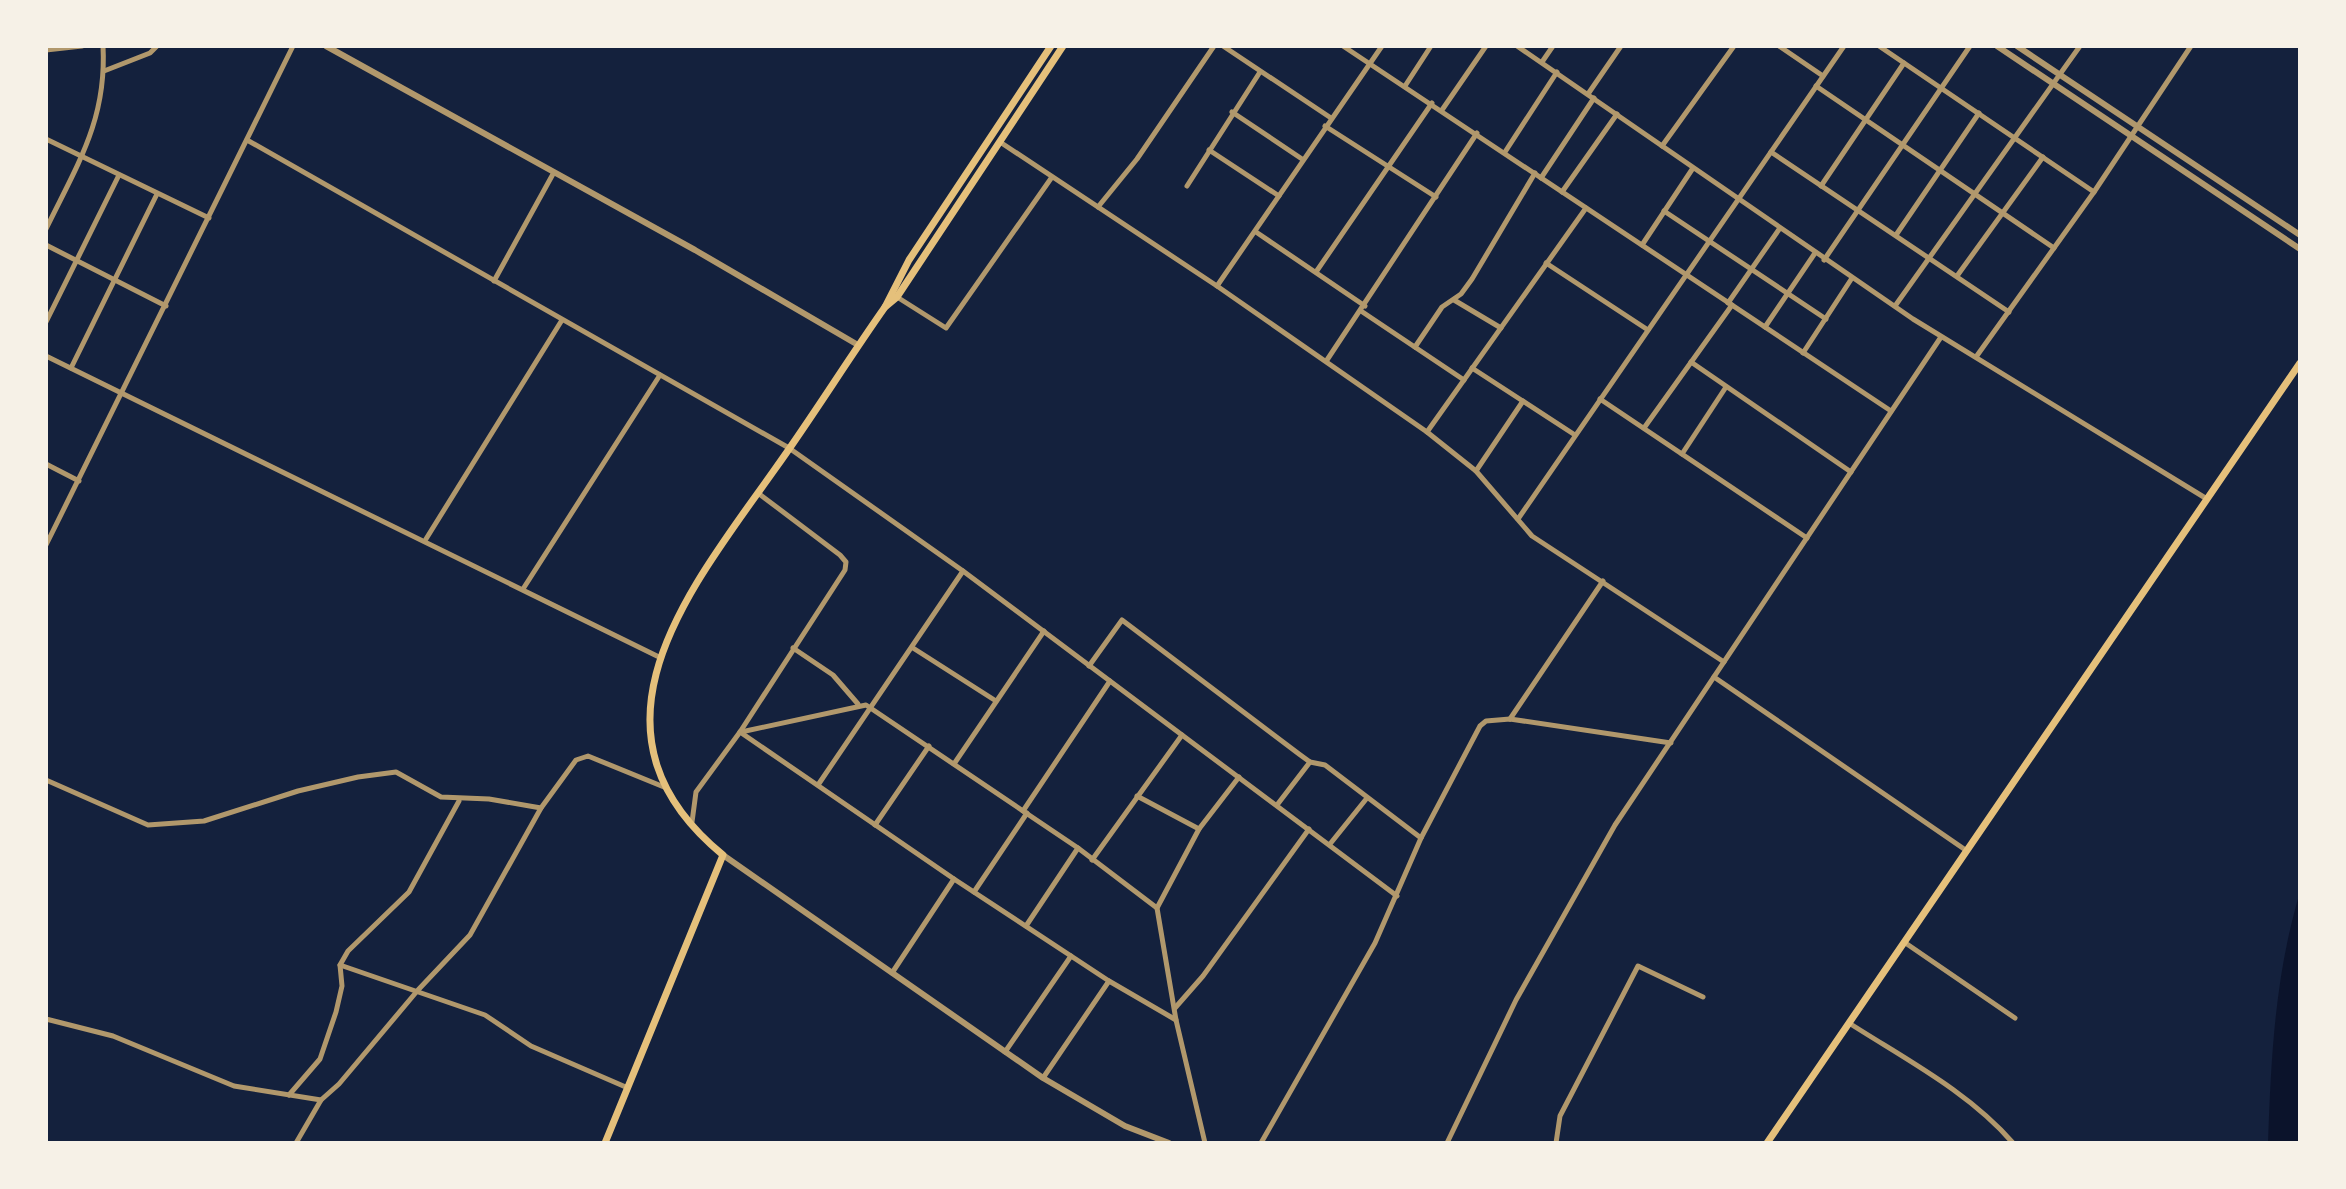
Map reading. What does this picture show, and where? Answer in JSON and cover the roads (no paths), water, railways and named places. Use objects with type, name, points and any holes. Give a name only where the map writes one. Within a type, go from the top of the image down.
[{"type":"main road","points":[[894,295],[1051,46]]},
{"type":"main road","points":[[605,1143],[723,855],[692,826],[664,787],[654,752],[650,716],[659,657],[701,577],[1063,46]]},
{"type":"main road","points":[[1032,74],[1041,80]]},
{"type":"main road","points":[[1767,1143],[2300,363]]},
{"type":"street","points":[[46,50],[82,46]]},
{"type":"street","points":[[46,229],[82,158],[99,115],[104,71],[103,46]]},
{"type":"street","points":[[104,71],[150,53],[157,46]]},
{"type":"street","points":[[46,545],[293,46]]},
{"type":"street","points":[[326,46],[708,257],[858,345]]},
{"type":"street","points":[[1098,207],[1137,159],[1214,46]]},
{"type":"street","points":[[1223,46],[1331,118]]},
{"type":"street","points":[[1343,46],[1891,411]]},
{"type":"street","points":[[1217,286],[1382,46]]},
{"type":"street","points":[[1405,86],[1431,46]]},
{"type":"street","points":[[1442,110],[1486,46]]},
{"type":"street","points":[[1517,46],[1824,260],[1941,337],[2207,499]]},
{"type":"street","points":[[1542,62],[1553,46]]},
{"type":"street","points":[[1588,94],[1621,46]]},
{"type":"street","points":[[1662,146],[1734,46]]},
{"type":"street","points":[[1779,46],[1823,76]]},
{"type":"street","points":[[1518,519],[1844,46]]},
{"type":"street","points":[[1879,46],[2094,192]]},
{"type":"street","points":[[1824,260],[1970,46]]},
{"type":"street","points":[[1997,46],[2300,249]]},
{"type":"street","points":[[1895,306],[2080,46]]},
{"type":"street","points":[[1976,357],[2094,192],[2191,46]]},
{"type":"street","points":[[2020,47],[2300,235]]},
{"type":"street","points":[[1821,186],[1904,63]]},
{"type":"street","points":[[1187,186],[1260,72]]},
{"type":"street","points":[[1505,152],[1557,72]]},
{"type":"street","points":[[1816,86],[2054,248]]},
{"type":"street","points":[[1541,178],[1594,98]]},
{"type":"street","points":[[1316,272],[1432,103]]},
{"type":"street","points":[[1232,112],[1302,159]]},
{"type":"street","points":[[1896,235],[1979,113]]},
{"type":"street","points":[[1562,192],[1617,114]]},
{"type":"street","points":[[1325,126],[1436,197]]},
{"type":"street","points":[[1327,360],[1477,133]]},
{"type":"street","points":[[46,139],[209,218]]},
{"type":"street","points":[[247,140],[789,448],[963,571],[1397,896]]},
{"type":"street","points":[[999,141],[1327,360],[1476,471],[1532,536],[1724,662]]},
{"type":"street","points":[[1209,150],[1279,196]]},
{"type":"street","points":[[1771,152],[2009,312]]},
{"type":"street","points":[[1957,276],[2043,157]]},
{"type":"street","points":[[1642,245],[1693,168]]},
{"type":"street","points":[[1415,347],[1442,307],[1454,300],[1472,279],[1535,173]]},
{"type":"street","points":[[494,281],[553,174]]},
{"type":"street","points":[[46,322],[119,175]]},
{"type":"street","points":[[894,295],[946,328],[1052,177]]},
{"type":"street","points":[[71,368],[157,194]]},
{"type":"street","points":[[1427,432],[1586,208]]},
{"type":"street","points":[[1664,211],[1826,319]]},
{"type":"street","points":[[1644,428],[1780,228]]},
{"type":"street","points":[[1256,232],[1464,380]]},
{"type":"street","points":[[46,245],[166,306]]},
{"type":"street","points":[[1765,327],[1815,253]]},
{"type":"street","points":[[1546,263],[1648,330]]},
{"type":"street","points":[[1803,353],[1852,278]]},
{"type":"street","points":[[1454,300],[1501,328]]},
{"type":"street","points":[[426,539],[562,320]]},
{"type":"street","points":[[1447,1143],[1516,1000],[1570,900],[1714,677],[1941,337]]},
{"type":"street","points":[[46,356],[426,539],[659,657]]},
{"type":"street","points":[[1691,362],[1851,472]]},
{"type":"street","points":[[1472,368],[1575,435]]},
{"type":"street","points":[[523,589],[660,375]]},
{"type":"street","points":[[1682,454],[1726,387]]},
{"type":"street","points":[[1600,399],[1807,538]]},
{"type":"street","points":[[1476,471],[1523,401]]},
{"type":"street","points":[[46,464],[79,481]]},
{"type":"street","points":[[692,826],[696,792],[740,732],[845,570],[846,562],[758,493]]},
{"type":"street","points":[[818,785],[963,571]]},
{"type":"street","points":[[1510,719],[1603,581]]},
{"type":"street","points":[[1089,666],[1122,620],[1310,762],[1325,765],[1421,838]]},
{"type":"street","points":[[954,764],[1044,631]]},
{"type":"street","points":[[793,648],[833,675],[858,704]]},
{"type":"street","points":[[913,648],[997,702]]},
{"type":"street","points":[[1714,677],[1967,851]]},
{"type":"street","points":[[974,892],[1110,681]]},
{"type":"street","points":[[740,732],[858,704],[872,708],[1078,848],[1157,908]]},
{"type":"street","points":[[1261,1143],[1361,968],[1397,896],[1421,838],[1480,726],[1486,721],[1510,719],[1671,743]]},
{"type":"street","points":[[740,732],[954,879],[1109,981],[1176,1020]]},
{"type":"street","points":[[1092,860],[1182,735]]},
{"type":"street","points":[[875,825],[929,746]]},
{"type":"street","points":[[296,1143],[321,1100],[348,1075],[418,990],[470,935],[541,808],[581,756],[664,787]]},
{"type":"street","points":[[1277,805],[1310,762]]},
{"type":"street","points":[[46,780],[148,825],[204,821],[298,791],[396,772],[433,794],[459,800],[483,799],[541,808]]},
{"type":"street","points":[[1205,1143],[1176,1020],[1157,908],[1199,829],[1239,777]]},
{"type":"street","points":[[1137,796],[1199,829]]},
{"type":"street","points":[[1329,844],[1367,798]]},
{"type":"street","points":[[289,1095],[320,1059],[342,986],[340,965],[356,939],[409,892],[459,800]]},
{"type":"street","points":[[1174,1008],[1203,976],[1309,829]]},
{"type":"street","points":[[1026,926],[1078,848]]},
{"type":"street","points":[[723,855],[1043,1078],[1151,1138],[1169,1143]]},
{"type":"street","points":[[892,973],[954,879]]},
{"type":"street","points":[[1904,942],[2015,1018]]},
{"type":"street","points":[[1005,1052],[1071,956]]},
{"type":"street","points":[[340,965],[485,1015],[531,1046],[628,1088]]},
{"type":"street","points":[[1556,1143],[1560,1116],[1638,966],[1703,997]]},
{"type":"street","points":[[1043,1078],[1109,981]]},
{"type":"street","points":[[46,1019],[113,1036],[234,1086],[321,1100]]},
{"type":"street","points":[[1849,1023],[1965,1098],[1996,1123],[2013,1143]]},
{"type":"street","points":[[1143,1143],[1151,1138]]},
{"type":"water","points":[[2300,892],[2300,1143],[2268,1143],[2280,985]]}]
